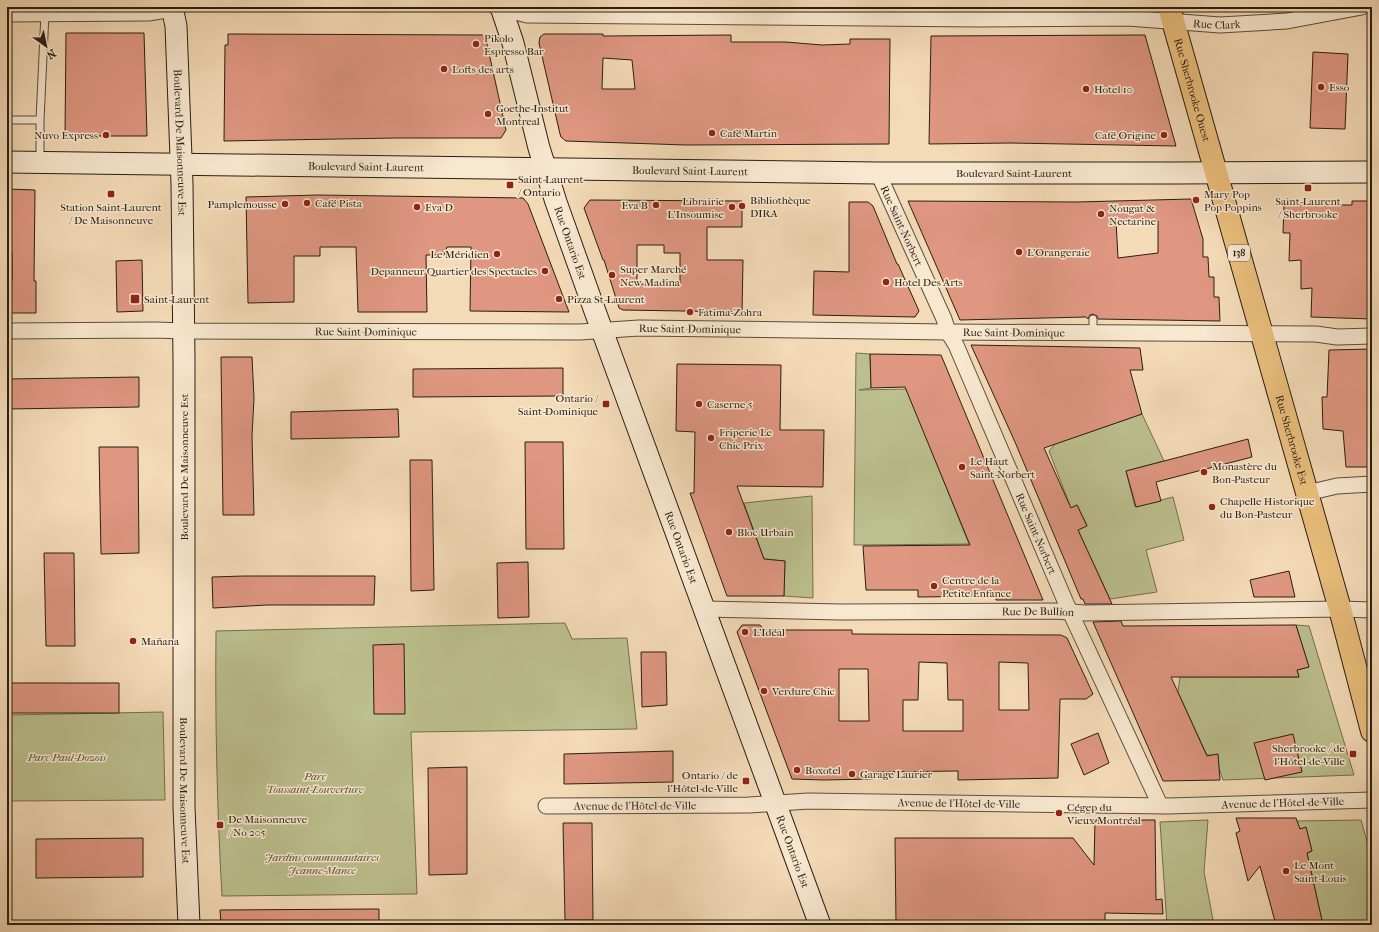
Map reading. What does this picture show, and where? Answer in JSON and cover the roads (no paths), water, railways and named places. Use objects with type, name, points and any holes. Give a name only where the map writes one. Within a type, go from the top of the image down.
[{"type":"main road","name":"Rue Ontario Est","points":[[500,7],[513,43],[545,169],[602,331],[820,925]]},
{"type":"main road","name":"Boulevard De Maisonneuve Est","points":[[177,8],[176,26],[183,331],[184,807],[189,925]]},
{"type":"main road","name":"Rue Sherbrooke Ouest","points":[[1172,14],[1216,172]]},
{"type":"main road","name":"Boulevard Saint-Laurent","points":[[7,162],[878,173],[1372,172]]},
{"type":"main road","name":"Rue Sherbrooke Est","points":[[1216,172],[1340,609],[1372,731]]},
{"type":"street","name":"Rue Clark","points":[[500,7],[527,15],[733,12],[979,19],[1128,18],[1172,14],[1220,25],[1287,21],[1301,13],[1362,7]]},
{"type":"street","points":[[7,14],[148,13],[177,8]]},
{"type":"street","name":"Rue Saint-Norbert","points":[[878,173],[944,319],[948,332],[956,345],[1071,612],[1160,805]]},
{"type":"street","name":"Rue Saint-Dominique","points":[[7,331],[156,330],[580,332],[639,328],[948,332],[1093,326],[1262,334],[1316,334],[1337,337],[1372,336]]},
{"type":"street","points":[[1306,493],[1337,486],[1372,484]]},
{"type":"street","name":"Rue De Bullion","points":[[704,609],[726,611],[840,612],[1372,610]]},
{"type":"street","name":"Avenue de l'Hôtel-de-Ville","points":[[546,806],[749,805],[808,802],[1160,805],[1372,800]]},
{"type":"lane","points":[[40,162],[40,120],[45,13]]},
{"type":"lane","points":[[7,120],[40,120]]},
{"type":"place","name":"Pikolo Espresso Bar","points":[[476,44]]},
{"type":"place","name":"Lofts des arts","points":[[444,69]]},
{"type":"place","name":"Esso","points":[[1321,87]]},
{"type":"place","name":"Hotel 10","points":[[1086,89]]},
{"type":"place","name":"Goethe-Institut Montreal","points":[[488,114]]},
{"type":"place","name":"Café Martin","points":[[712,133]]},
{"type":"place","name":"Nuvo Express","points":[[106,135]]},
{"type":"place","name":"Café Origine","points":[[1164,135]]},
{"type":"place","name":"Saint-Laurent / Ontario","points":[[510,185]]},
{"type":"place","name":"Saint-Laurent / Sherbrooke","points":[[1308,188]]},
{"type":"place","name":"Station Saint-Laurent / De Maisonneuve","points":[[111,194]]},
{"type":"place","name":"Mary Pop Pop Poppins","points":[[1196,200]]},
{"type":"place","name":"Café Pista","points":[[307,203]]},
{"type":"place","name":"Pamplemousse","points":[[285,204]]},
{"type":"place","name":"Eva B","points":[[656,205]]},
{"type":"place","name":"Bibliothèque DIRA","points":[[742,206]]},
{"type":"place","name":"Eva D","points":[[417,207]]},
{"type":"place","name":"Librairie L'Insoumise","points":[[732,207]]},
{"type":"place","name":"Nougat & Nectarine","points":[[1101,214]]},
{"type":"place","name":"L’Orangeraie","points":[[1019,252]]},
{"type":"place","name":"Le Méridien","points":[[497,254]]},
{"type":"place","name":"Depanneur Quartier des Spectacles","points":[[545,271]]},
{"type":"place","name":"Super Marché New Madina","points":[[612,275]]},
{"type":"place","name":"Hotel Des Arts","points":[[886,282]]},
{"type":"place","name":"Saint-Laurent","points":[[135,299]]},
{"type":"place","name":"Pizza St-Laurent","points":[[559,299]]},
{"type":"place","name":"Fatima-Zohra","points":[[690,312]]},
{"type":"place","name":"Ontario / Saint-Dominique","points":[[606,404]]},
{"type":"place","name":"Caserne 5","points":[[699,404]]},
{"type":"place","name":"Friperie Le Chic Prix","points":[[711,438]]},
{"type":"place","name":"Le Haut Saint-Norbert","points":[[962,467]]},
{"type":"place","name":"Monastère du Bon-Pasteur","points":[[1204,472]]},
{"type":"place","name":"Chapelle Historique du Bon-Pasteur","points":[[1212,507]]},
{"type":"place","name":"Bloc Urbain","points":[[729,532]]},
{"type":"place","name":"Centre de la Petite Enfance","points":[[934,586]]},
{"type":"place","name":"L'Idéal","points":[[745,632]]},
{"type":"place","name":"Mañana","points":[[133,641]]},
{"type":"place","name":"Verdure Chic","points":[[764,691]]},
{"type":"place","name":"Sherbrooke / de l'Hôtel-de-Ville","points":[[1353,754]]},
{"type":"place","name":"Boxotel","points":[[797,770]]},
{"type":"place","name":"Garage Laurier","points":[[852,774]]},
{"type":"place","name":"Ontario / de l'Hôtel-de-Ville","points":[[746,781]]},
{"type":"place","name":"Cégep du Vieux Montréal","points":[[1059,813]]},
{"type":"place","name":"De Maisonneuve / No 205","points":[[220,825]]},
{"type":"place","name":"Le Mont Saint-Louis","points":[[1286,871]]},
{"type":"park label","name":"Parc Paul-Dozois","points":[[67,757]]},
{"type":"park label","name":"Parc Toussaint-Louverture","points":[[315,782]]},
{"type":"park label","name":"Jardins communautaires Jeanne-Mance","points":[[322,863]]}]
